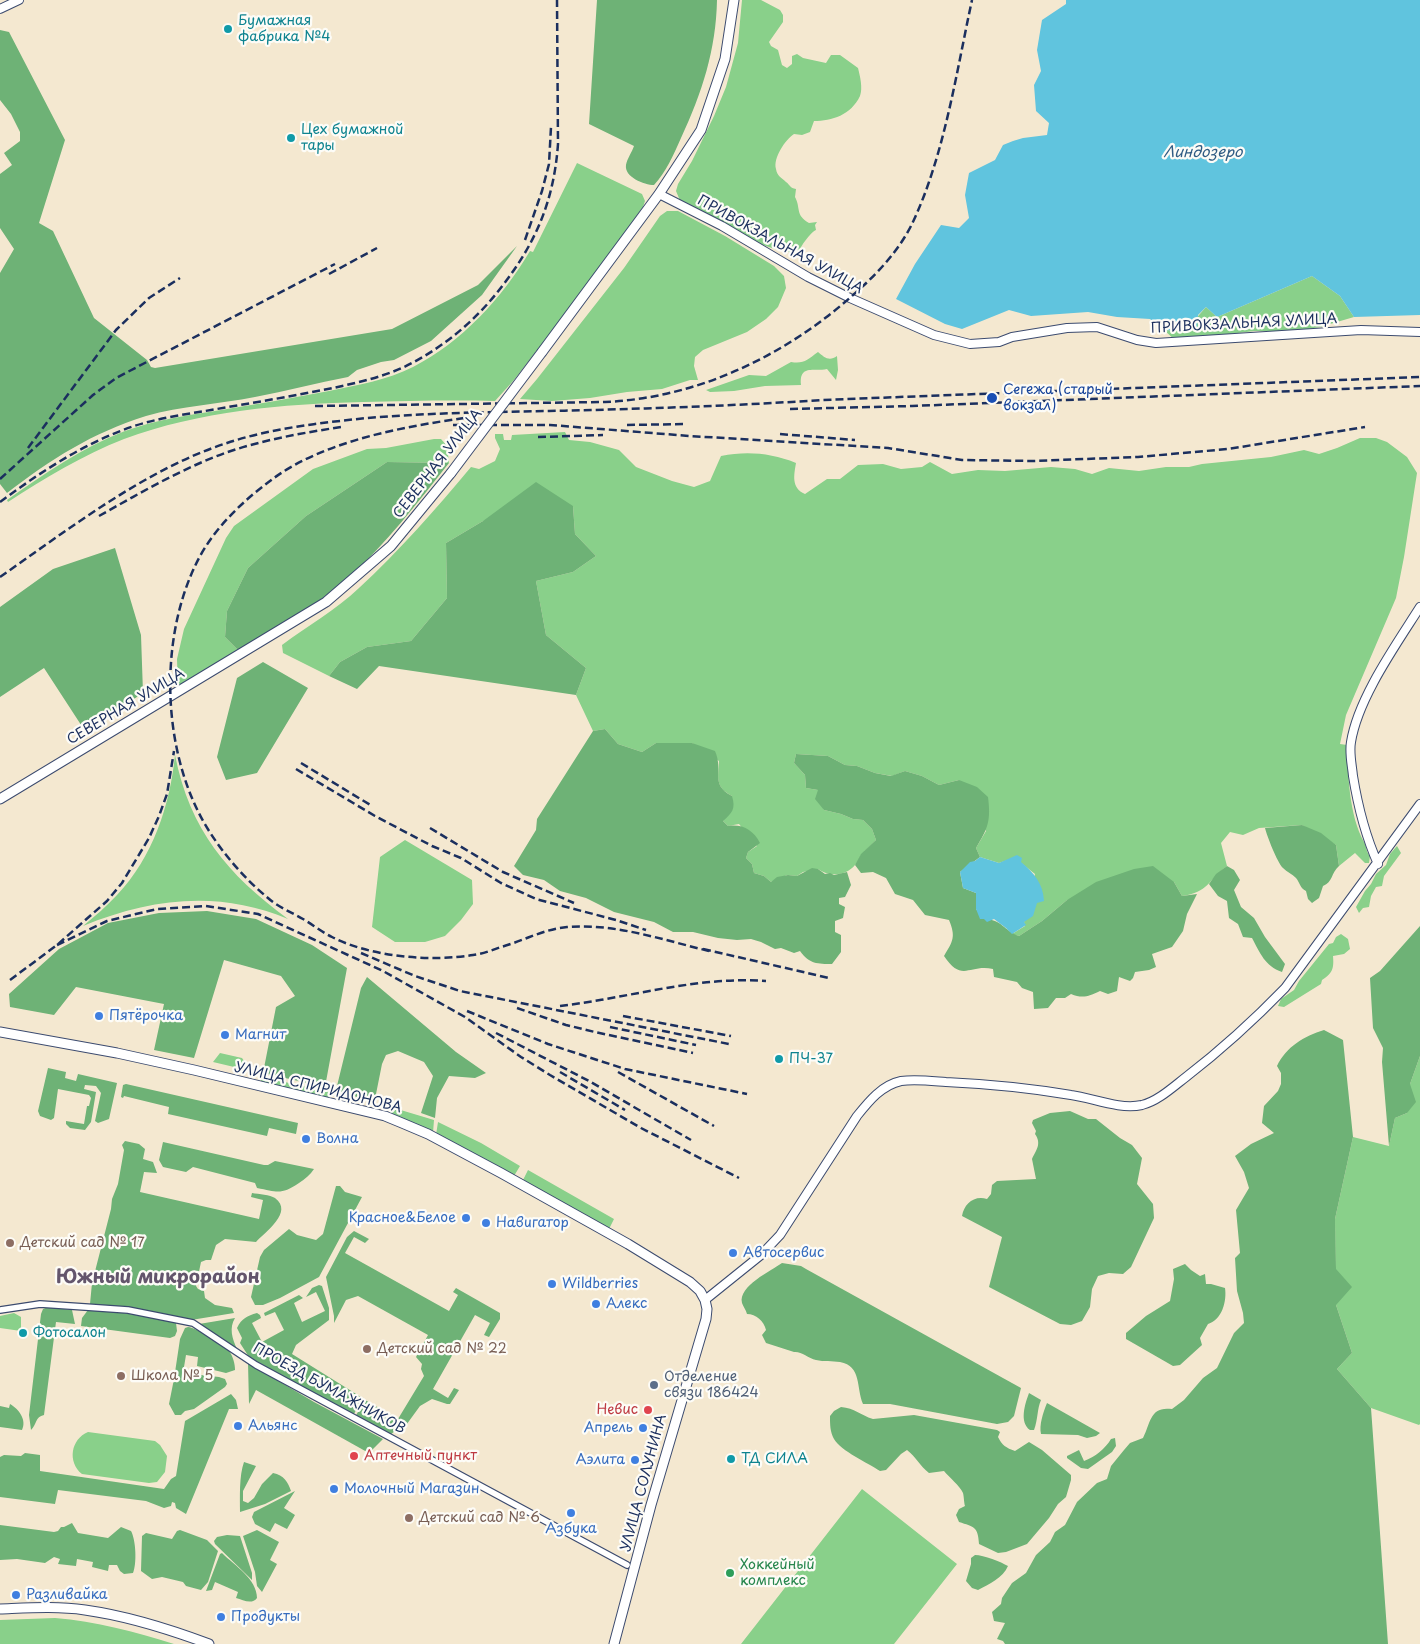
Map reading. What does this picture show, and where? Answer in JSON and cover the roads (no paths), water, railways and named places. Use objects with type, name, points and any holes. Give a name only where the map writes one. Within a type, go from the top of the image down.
[{"type":"street","points":[[0,9],[18,0]]},
{"type":"street","name":"СЕВЕРНАЯ УЛИЦА","points":[[0,799],[326,602],[391,546],[451,473],[542,352],[659,194],[701,130],[725,59],[734,0]]},
{"type":"street","name":"ПРИВОКЗАЛЬНАЯ УЛИЦА","points":[[659,194],[722,226],[808,277],[850,298],[934,335],[970,344],[999,342],[1012,337],[1082,327],[1097,327],[1137,340],[1156,343],[1361,330],[1420,332]]},
{"type":"street","points":[[1378,864],[1368,842],[1358,807],[1351,761],[1351,743],[1363,705],[1379,673],[1420,608]]},
{"type":"street","points":[[705,1300],[762,1255],[780,1235],[857,1116],[871,1098],[901,1081],[1010,1086],[1122,1105],[1140,1105],[1149,1102],[1179,1083],[1259,1015],[1285,988],[1378,864],[1420,804]]},
{"type":"street","name":"УЛИЦА СПИРИДОНОВА","points":[[0,1032],[118,1053],[194,1070],[385,1116],[402,1122],[493,1168],[628,1244],[690,1282],[705,1300]]},
{"type":"street","name":"УЛИЦА СОЛУНИНА","points":[[614,1644],[651,1505],[706,1319],[707,1309],[705,1300]]},
{"type":"street","name":"ПРОЕЗД БУМАЖНИКОВ","points":[[0,1310],[40,1304],[86,1307],[128,1310],[193,1323],[256,1365],[627,1565]]},
{"type":"street","points":[[0,1609],[46,1608],[85,1610],[177,1632],[209,1644]]},
{"type":"water","name":"Линдозеро","points":[[1066,0],[1420,0],[1420,315],[1354,317],[1340,296],[1312,276],[1217,317],[1206,307],[1198,315],[1197,327],[1185,331],[1164,330],[1150,319],[1117,317],[1088,312],[1031,316],[1009,310],[962,329],[945,324],[896,299],[915,264],[941,225],[959,228],[969,218],[965,195],[969,173],[995,160],[1003,145],[1023,138],[1047,135],[1049,123],[1036,111],[1034,85],[1041,71],[1037,50],[1042,20],[1066,4]]},
{"type":"water","points":[[1017,855],[1022,858],[1021,862],[1037,879],[1042,889],[1044,901],[1037,903],[1033,916],[1024,922],[1026,925],[1012,934],[994,919],[987,922],[984,919],[980,919],[976,909],[976,893],[963,888],[960,872],[970,862],[980,857],[999,863]]},
{"type":"railway","points":[[0,502],[59,462],[90,444],[123,430],[167,418],[318,391],[374,378],[393,372],[425,356],[462,329],[494,297],[515,269],[534,236],[548,201],[558,144],[557,0]]},
{"type":"railway","points":[[315,406],[605,402],[639,399],[673,392],[706,382],[738,370],[769,355],[827,317],[870,280],[893,254],[911,226],[941,144],[972,0]]},
{"type":"railway","points":[[525,240],[549,164],[551,127]]},
{"type":"railway","points":[[329,274],[377,248]]},
{"type":"railway","points":[[0,479],[93,395],[116,378],[335,264]]},
{"type":"railway","points":[[28,448],[116,330],[149,298],[180,278]]},
{"type":"railway","points":[[0,577],[81,520],[167,468],[227,443],[279,430],[314,424],[367,418],[481,412],[686,407],[1420,377]]},
{"type":"railway","points":[[790,409],[1420,386]]},
{"type":"railway","points":[[464,418],[390,431],[316,454],[294,465],[252,495],[232,514],[206,546],[185,590],[176,624],[171,660],[170,698],[174,734],[182,770],[194,804],[223,851],[244,876],[260,891],[276,904],[328,935],[365,949],[420,958],[456,957],[484,953],[558,928],[585,926],[639,933],[709,951]]},
{"type":"railway","points":[[627,425],[686,424]]},
{"type":"railway","points":[[453,425],[550,425],[888,448],[962,460],[1032,461],[1138,457],[1228,449],[1365,427]]},
{"type":"railway","points":[[99,516],[145,490],[225,453],[282,437],[341,427]]},
{"type":"railway","points":[[780,434],[855,440]]},
{"type":"railway","points":[[538,437],[603,435]]},
{"type":"railway","points":[[10,980],[57,945],[107,901],[122,883],[149,838],[159,816],[167,794],[174,751]]},
{"type":"railway","points":[[301,763],[372,806]]},
{"type":"railway","points":[[296,769],[375,816],[432,846],[461,858],[501,883],[536,899],[646,930]]},
{"type":"railway","points":[[430,828],[503,872],[574,903]]},
{"type":"railway","points":[[57,945],[107,921],[157,909],[206,906],[258,914],[383,971],[465,1017],[521,1057],[641,1128],[739,1178]]},
{"type":"railway","points":[[703,949],[829,978]]},
{"type":"railway","points":[[361,953],[415,976],[460,991],[729,1044]]},
{"type":"railway","points":[[560,1006],[688,985],[740,980],[766,981]]},
{"type":"railway","points":[[517,1008],[566,1025],[693,1053]]},
{"type":"railway","points":[[467,1011],[548,1044],[625,1069],[747,1094]]},
{"type":"railway","points":[[623,1016],[731,1036]]},
{"type":"railway","points":[[610,1027],[696,1045]]},
{"type":"railway","points":[[496,1033],[589,1081],[691,1140]]},
{"type":"railway","points":[[560,1072],[625,1110]]},
{"type":"railway","points":[[618,1072],[714,1126]]},
{"type":"place","name":"Бумажная фабрика №4","points":[[228,29]]},
{"type":"place","name":"Цех бумажной тары","points":[[291,138]]},
{"type":"place","name":"Сегежа (старый вокзал)","points":[[992,398]]},
{"type":"place","name":"Пятёрочка","points":[[99,1016]]},
{"type":"place","name":"Магнит","points":[[225,1035]]},
{"type":"place","name":"ПЧ-37","points":[[779,1059]]},
{"type":"place","name":"Волна","points":[[306,1139]]},
{"type":"place","name":"Красное&Белое","points":[[466,1218]]},
{"type":"place","name":"Навигатор","points":[[486,1223]]},
{"type":"place","name":"Детский сад № 17","points":[[10,1243]]},
{"type":"place","name":"Автосервис","points":[[733,1253]]},
{"type":"place","name":"Wildberries","points":[[552,1284]]},
{"type":"place","name":"Алекс","points":[[596,1304]]},
{"type":"place","name":"Фотосалон","points":[[23,1333]]},
{"type":"place","name":"Детский сад № 22","points":[[367,1349]]},
{"type":"place","name":"Школа № 5","points":[[121,1376]]},
{"type":"place","name":"Отделение связи 186424","points":[[654,1385]]},
{"type":"place","name":"Невис","points":[[648,1410]]},
{"type":"place","name":"Альянс","points":[[238,1426]]},
{"type":"place","name":"Апрель","points":[[643,1428]]},
{"type":"place","name":"Аптечный пункт","points":[[354,1456]]},
{"type":"place","name":"ТД СИЛА","points":[[731,1459]]},
{"type":"place","name":"Аэлита","points":[[635,1460]]},
{"type":"place","name":"Молочный Магазин","points":[[334,1489]]},
{"type":"place","name":"Азбука","points":[[571,1513]]},
{"type":"place","name":"Детский сад № 6","points":[[409,1518]]},
{"type":"place","name":"Хоккейный комплекс","points":[[730,1573]]},
{"type":"place","name":"Разливайка","points":[[16,1595]]},
{"type":"place","name":"Продукты","points":[[221,1617]]},
{"type":"district","name":"Южный микрорайон","points":[[158,1278]]}]
